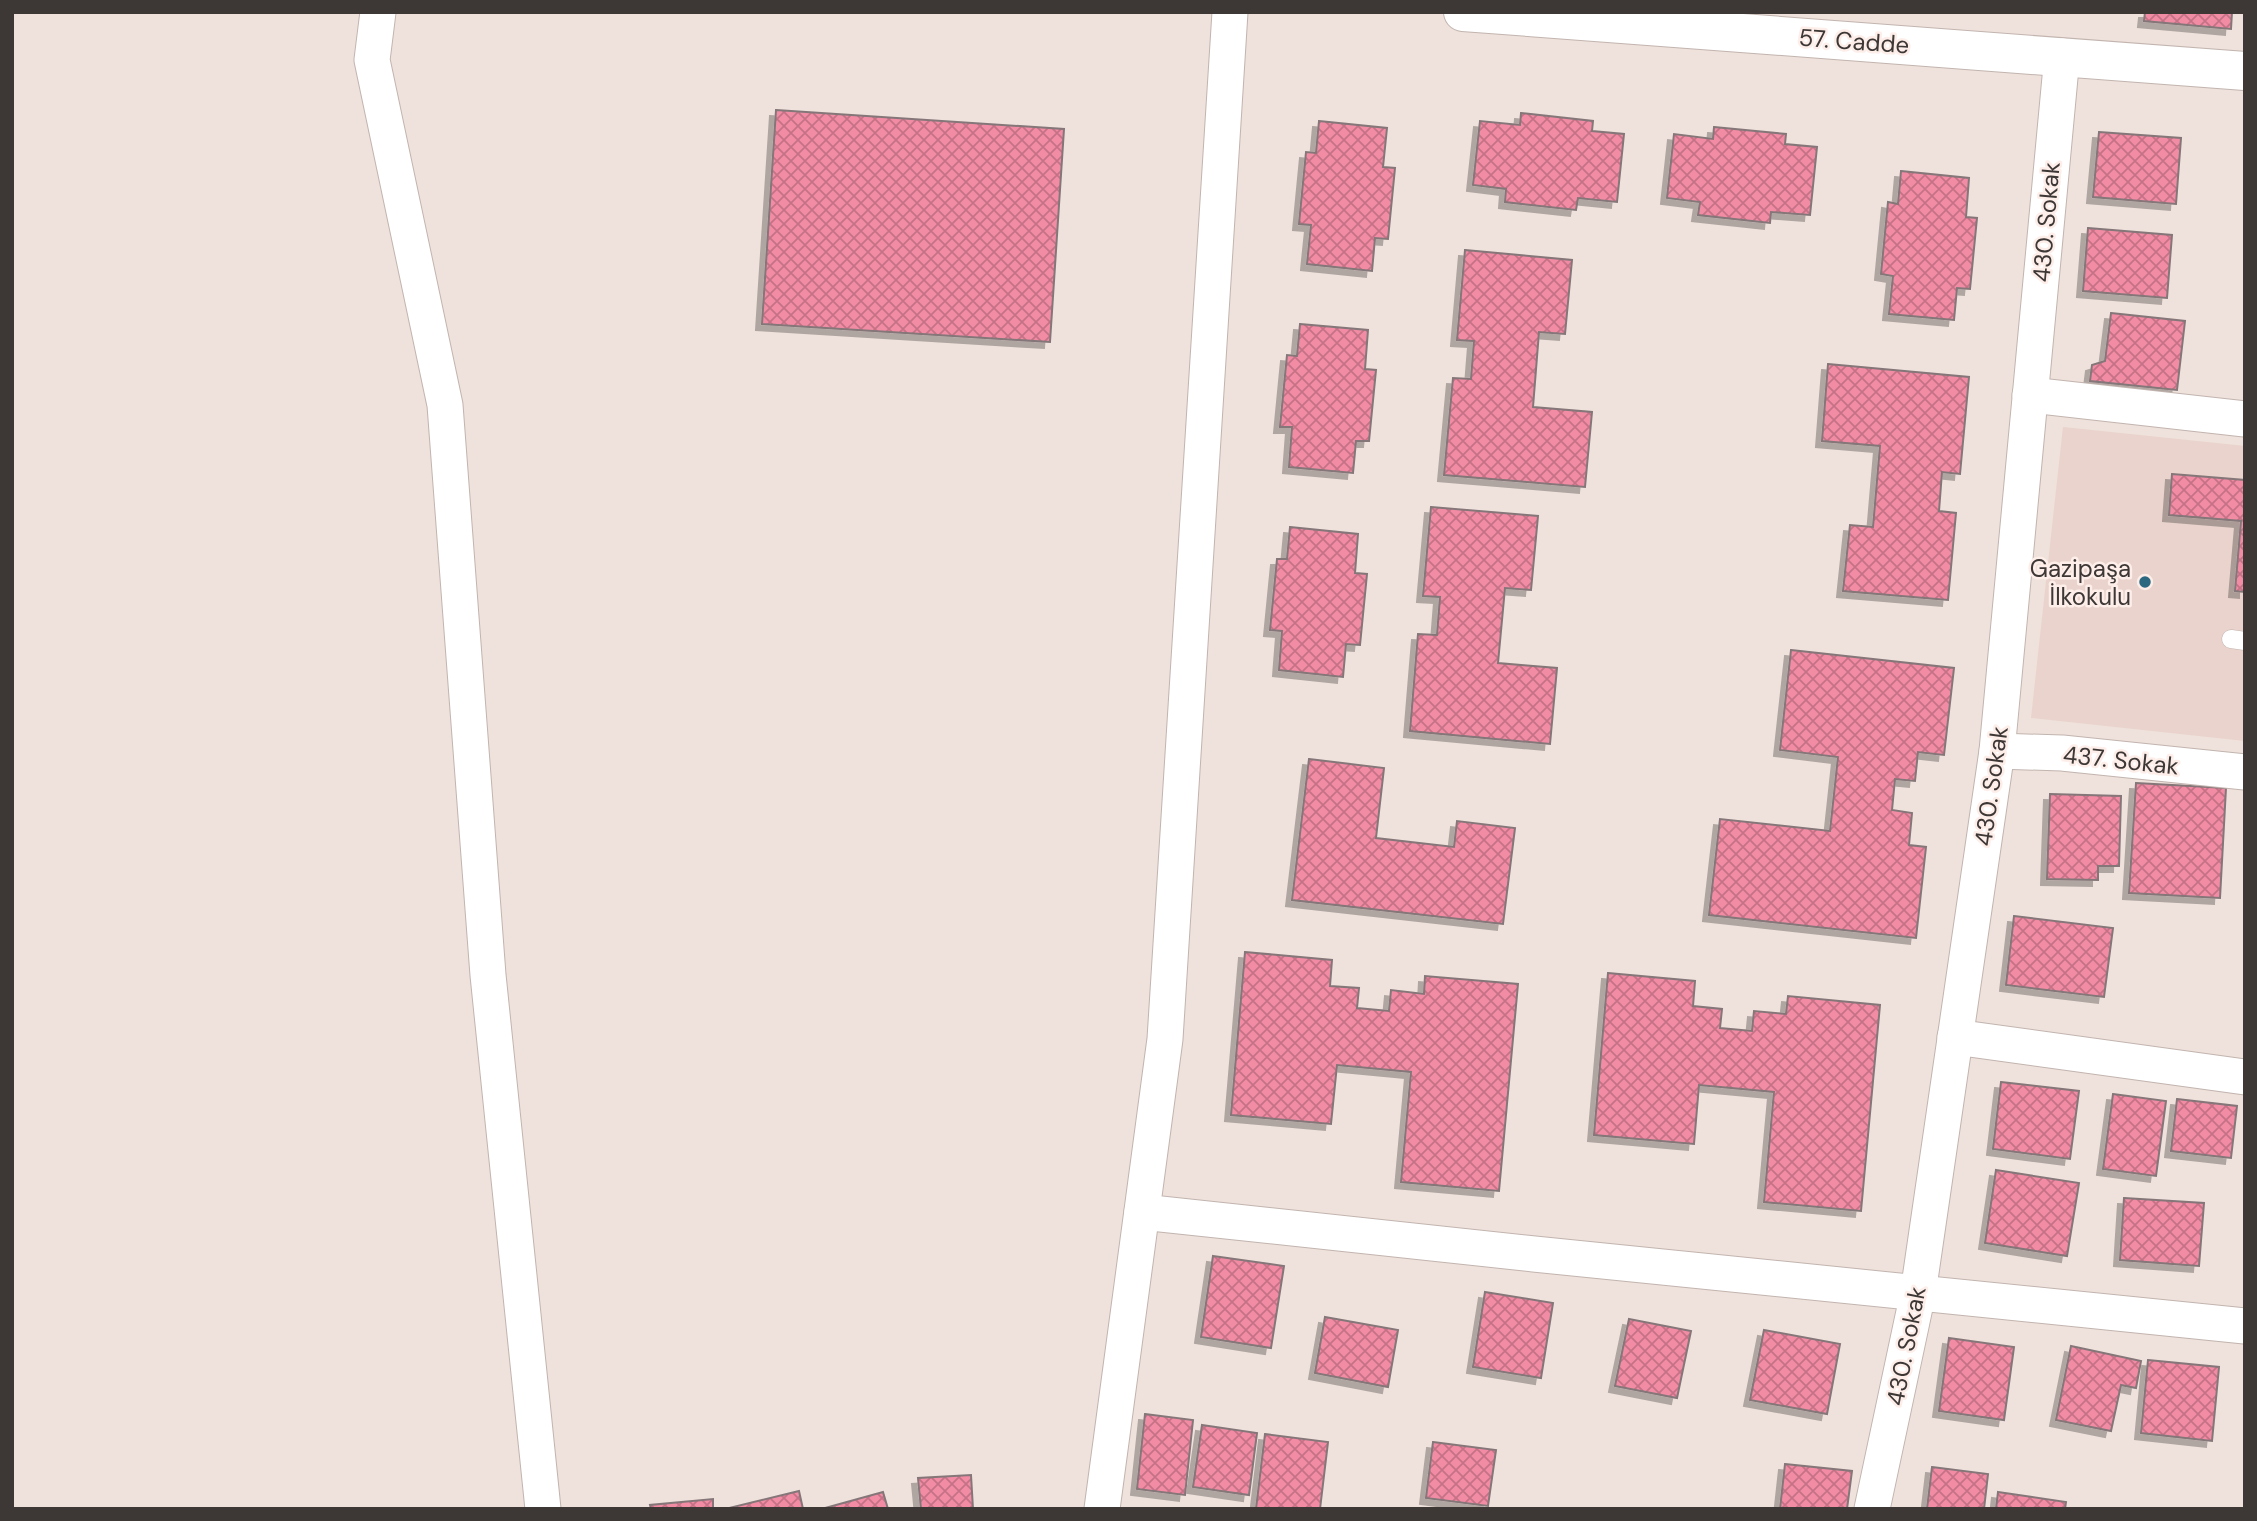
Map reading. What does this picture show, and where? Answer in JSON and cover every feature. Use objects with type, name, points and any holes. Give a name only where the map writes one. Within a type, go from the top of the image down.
[{"type":"street","points":[[378,12],[372,60],[445,405],[488,975],[543,1509]]},
{"type":"street","points":[[1102,1509],[1165,1039],[1230,12]]},
{"type":"street","name":"57. Cadde","points":[[1463,12],[2245,71]]},
{"type":"street","name":"430. Sokak","points":[[1872,1509],[1918,1293],[1997,751],[2062,56]]},
{"type":"street","points":[[2030,395],[2245,419]]},
{"type":"street","name":"437. Sokak","points":[[1997,751],[2062,754],[2245,772]]},
{"type":"street","points":[[1955,1037],[2245,1077]]},
{"type":"street","points":[[1142,1212],[1507,1252],[2245,1326]]},
{"type":"shaded area","name":"Gazipaşa İlkokulu","points":[[2063,427],[2245,446],[2245,741],[2031,718]]},
{"type":"building","points":[[2145,12],[2232,12],[2231,29],[2144,21]]},
{"type":"building","points":[[776,110],[1064,129],[1050,342],[762,324]]},
{"type":"building","points":[[1521,113],[1593,121],[1592,131],[1624,134],[1617,202],[1578,198],[1576,210],[1505,202],[1506,189],[1473,185],[1480,121],[1520,125]]},
{"type":"building","points":[[1319,121],[1387,128],[1383,167],[1395,168],[1388,239],[1375,238],[1372,271],[1307,264],[1311,225],[1299,224],[1306,152],[1316,153]]},
{"type":"building","points":[[1714,127],[1786,134],[1785,144],[1817,147],[1810,215],[1771,212],[1770,223],[1698,215],[1700,202],[1667,198],[1674,134],[1713,139]]},
{"type":"building","points":[[2099,132],[2181,138],[2176,204],[2093,197]]},
{"type":"building","points":[[1901,171],[1969,178],[1966,217],[1977,218],[1970,289],[1957,288],[1954,320],[1889,314],[1893,276],[1881,274],[1888,202],[1898,204]]},
{"type":"building","points":[[2088,228],[2172,235],[2167,298],[2083,291]]},
{"type":"building","points":[[1465,250],[1572,260],[1565,334],[1539,332],[1533,407],[1592,412],[1585,487],[1444,475],[1453,378],[1471,379],[1474,341],[1457,340]]},
{"type":"building","points":[[2111,313],[2185,321],[2177,390],[2090,381],[2092,365],[2105,361]]},
{"type":"building","points":[[1300,324],[1368,330],[1365,369],[1376,370],[1369,441],[1356,441],[1353,473],[1289,467],[1292,427],[1280,427],[1287,355],[1297,356]]},
{"type":"building","points":[[1828,364],[1969,377],[1960,474],[1942,472],[1939,511],[1956,513],[1948,600],[1843,591],[1850,525],[1873,527],[1880,446],[1822,441]]},
{"type":"building","points":[[2172,474],[2245,480],[2245,592],[2235,591],[2241,521],[2169,515]]},
{"type":"building","points":[[1431,507],[1538,516],[1531,590],[1505,588],[1498,663],[1557,668],[1550,744],[1410,731],[1418,634],[1437,635],[1440,597],[1423,596]]},
{"type":"building","points":[[1290,527],[1358,534],[1355,573],[1367,574],[1360,645],[1346,644],[1343,677],[1279,670],[1282,631],[1270,630],[1277,559],[1287,559]]},
{"type":"building","points":[[1791,650],[1954,668],[1944,755],[1918,752],[1915,781],[1895,779],[1892,810],[1912,813],[1909,845],[1926,847],[1916,938],[1709,915],[1720,819],[1830,831],[1838,757],[1780,750]]},
{"type":"building","points":[[1309,759],[1384,768],[1376,838],[1454,847],[1457,821],[1515,828],[1503,924],[1292,900]]},
{"type":"building","points":[[2136,783],[2226,788],[2220,898],[2129,893]]},
{"type":"building","points":[[2050,794],[2121,796],[2119,866],[2098,866],[2098,880],[2047,879]]},
{"type":"building","points":[[2014,916],[2113,928],[2104,997],[2006,985]]},
{"type":"building","points":[[1245,952],[1332,960],[1330,986],[1359,988],[1357,1008],[1389,1011],[1391,990],[1424,994],[1425,976],[1518,984],[1499,1191],[1401,1182],[1411,1072],[1337,1065],[1331,1124],[1231,1115]]},
{"type":"building","points":[[1608,973],[1695,981],[1693,1006],[1722,1009],[1720,1028],[1752,1031],[1754,1011],[1786,1014],[1788,996],[1880,1005],[1861,1211],[1764,1202],[1774,1092],[1699,1085],[1694,1144],[1594,1135]]},
{"type":"building","points":[[2001,1082],[2079,1091],[2070,1159],[1993,1149]]},
{"type":"building","points":[[2113,1094],[2166,1101],[2156,1176],[2103,1169]]},
{"type":"building","points":[[2177,1099],[2237,1106],[2231,1158],[2171,1151]]},
{"type":"building","points":[[1996,1170],[2079,1183],[2067,1256],[1985,1243]]},
{"type":"building","points":[[2124,1198],[2204,1203],[2199,1266],[2120,1260]]},
{"type":"building","points":[[1213,1256],[1284,1266],[1271,1348],[1201,1337]]},
{"type":"building","points":[[1485,1292],[1553,1303],[1541,1378],[1473,1367]]},
{"type":"building","points":[[1325,1317],[1398,1330],[1388,1387],[1315,1373]]},
{"type":"building","points":[[1629,1319],[1691,1331],[1677,1398],[1615,1386]]},
{"type":"building","points":[[1764,1330],[1840,1344],[1827,1414],[1750,1400]]},
{"type":"building","points":[[1949,1338],[2014,1347],[2004,1420],[1939,1411]]},
{"type":"building","points":[[2071,1346],[2141,1361],[2136,1388],[2121,1385],[2111,1431],[2056,1420]]},
{"type":"building","points":[[2148,1360],[2219,1367],[2212,1441],[2141,1433]]},
{"type":"building","points":[[1145,1414],[1193,1420],[1185,1495],[1137,1489]]},
{"type":"building","points":[[1202,1425],[1257,1433],[1249,1495],[1193,1487]]},
{"type":"building","points":[[1265,1434],[1328,1442],[1320,1509],[1256,1509]]},
{"type":"building","points":[[1433,1442],[1496,1450],[1488,1506],[1426,1498]]},
{"type":"building","points":[[1785,1464],[1852,1471],[1847,1509],[1780,1509]]},
{"type":"building","points":[[1932,1467],[1988,1474],[1984,1509],[1927,1509]]},
{"type":"building","points":[[971,1475],[973,1509],[921,1509],[918,1478]]},
{"type":"building","points":[[799,1491],[803,1509],[729,1508]]},
{"type":"building","points":[[883,1492],[888,1509],[825,1509],[825,1508]]},
{"type":"building","points":[[1998,1492],[2066,1502],[2065,1509],[1996,1509]]},
{"type":"building","points":[[713,1499],[713,1509],[651,1509],[650,1505]]},
{"type":"place","name":"Gazipaşa İlkokulu","points":[[2145,582]]}]
